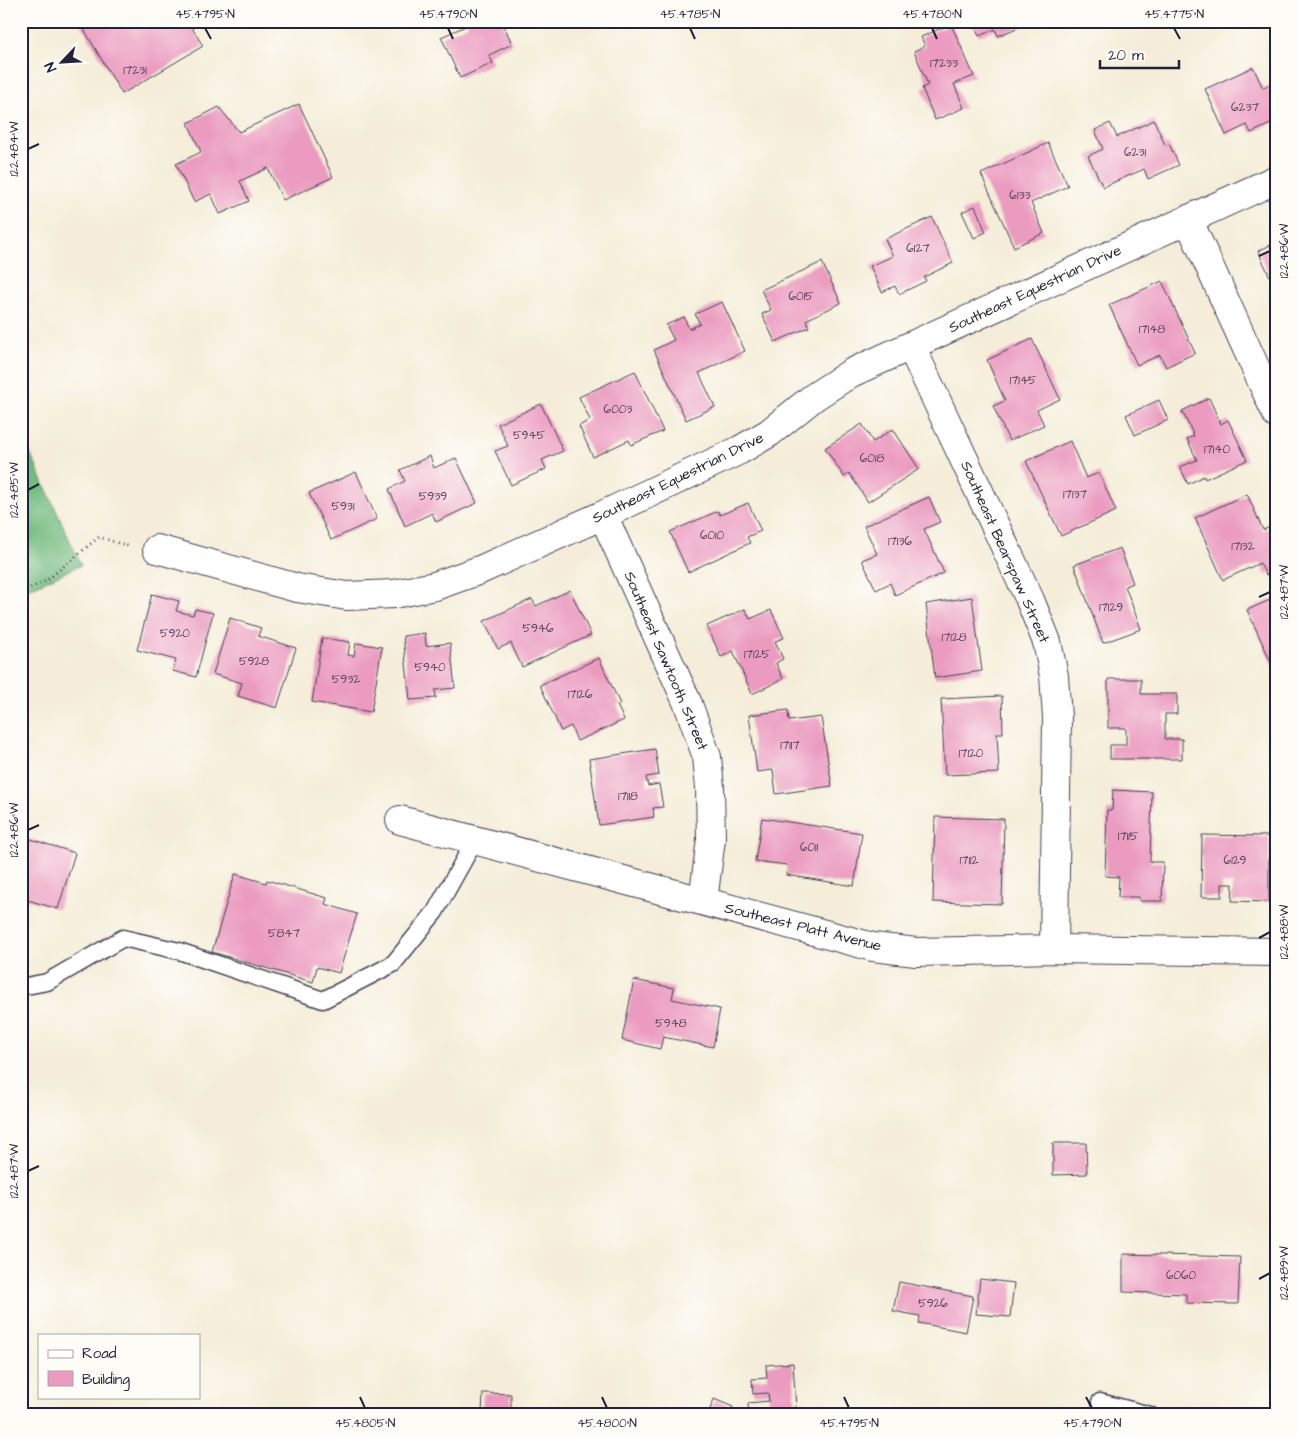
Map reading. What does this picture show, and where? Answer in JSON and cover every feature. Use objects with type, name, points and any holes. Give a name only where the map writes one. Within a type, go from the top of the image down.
[{"type":"street","name":"Southeast Equestrian Drive","points":[[157,549],[297,588],[347,596],[394,594],[435,586],[480,570],[603,515],[740,450],[769,433],[814,397],[852,373],[1277,179]]},
{"type":"street","points":[[1188,219],[1277,415]]},
{"type":"street","name":"Southeast Bearspaw Street","points":[[911,346],[1026,591],[1047,642],[1054,676],[1057,717],[1054,949]]},
{"type":"street","name":"Southeast Sawtooth Street","points":[[603,515],[688,704],[707,757],[711,839],[703,901]]},
{"type":"street","name":"Southeast Platt Avenue","points":[[400,820],[873,947],[916,952],[1054,949],[1277,952]]},
{"type":"lane","points":[[21,988],[47,982],[124,938],[180,952],[323,1000],[393,964],[435,912],[475,840]]},
{"type":"lane","points":[[1100,1402],[1150,1415]]},
{"type":"path","points":[[21,592],[46,581],[99,537],[131,547],[157,549]]},
{"type":"green space","points":[[21,433],[81,565],[21,592]]},
{"type":"building","points":[[79,21],[188,21],[203,46],[122,94]]},
{"type":"building","points":[[467,21],[502,21],[512,44],[489,55],[493,63],[460,78],[441,37],[468,25]]},
{"type":"building","points":[[972,21],[1017,21],[1019,27],[998,36],[995,29],[979,36]]},
{"type":"building","points":[[951,24],[974,76],[954,84],[964,108],[935,120],[922,88],[928,85],[914,51],[925,46],[921,37]]},
{"type":"building","points":[[1253,67],[1263,88],[1273,84],[1277,92],[1277,121],[1251,133],[1247,125],[1226,135],[1205,89]]},
{"type":"building","points":[[299,104],[333,177],[283,200],[268,168],[240,181],[249,201],[220,214],[211,194],[194,202],[176,164],[201,152],[188,123],[219,107],[239,132]]},
{"type":"building","points":[[1154,120],[1165,145],[1169,144],[1179,165],[1148,179],[1144,169],[1103,187],[1088,156],[1103,149],[1095,130],[1110,123],[1117,137]]},
{"type":"building","points":[[1048,143],[1068,186],[1031,203],[1044,233],[1014,247],[981,174]]},
{"type":"building","points":[[975,206],[986,232],[974,238],[962,212]]},
{"type":"building","points":[[932,217],[953,263],[924,277],[926,281],[899,294],[895,286],[882,292],[870,266],[893,256],[885,239]]},
{"type":"building","points":[[1277,242],[1277,292],[1258,251]]},
{"type":"building","points":[[822,262],[841,303],[806,320],[809,327],[775,342],[762,314],[771,310],[761,290]]},
{"type":"building","points":[[1162,281],[1195,353],[1166,367],[1160,355],[1137,365],[1109,305]]},
{"type":"building","points":[[722,302],[745,351],[699,373],[715,407],[686,420],[654,350],[674,340],[666,325],[684,317],[689,329],[700,324],[695,314]]},
{"type":"building","points":[[1032,339],[1060,399],[1037,410],[1044,425],[1009,441],[993,406],[1005,401],[987,360]]},
{"type":"building","points":[[635,371],[663,431],[631,445],[629,440],[593,457],[579,426],[590,420],[579,397]]},
{"type":"building","points":[[1209,398],[1221,424],[1228,420],[1247,460],[1205,479],[1204,476],[1188,484],[1180,467],[1197,460],[1187,439],[1194,436],[1182,411]]},
{"type":"building","points":[[1159,400],[1168,420],[1135,435],[1126,415]]},
{"type":"building","points":[[541,404],[563,451],[542,460],[546,469],[511,485],[495,451],[508,446],[498,424]]},
{"type":"building","points":[[862,424],[873,442],[893,429],[919,469],[868,502],[849,473],[844,477],[825,448]]},
{"type":"building","points":[[1070,441],[1086,478],[1099,473],[1116,511],[1061,536],[1026,461]]},
{"type":"building","points":[[430,456],[434,468],[456,458],[477,503],[436,522],[432,513],[405,526],[389,489],[405,481],[400,470]]},
{"type":"building","points":[[356,472],[377,519],[331,540],[309,493]]},
{"type":"building","points":[[1247,494],[1263,530],[1277,524],[1277,570],[1266,575],[1260,563],[1223,580],[1195,518]]},
{"type":"building","points":[[929,497],[940,522],[924,529],[944,573],[895,595],[890,583],[876,590],[862,560],[877,554],[864,526]]},
{"type":"building","points":[[748,503],[761,531],[747,537],[750,543],[688,572],[670,532],[718,511],[720,515]]},
{"type":"building","points":[[1120,548],[1133,583],[1125,586],[1141,629],[1103,643],[1074,565]]},
{"type":"building","points":[[570,590],[591,635],[522,667],[511,643],[498,649],[484,621],[532,599],[536,606]]},
{"type":"building","points":[[152,594],[179,601],[176,611],[193,615],[195,609],[213,613],[196,677],[173,671],[176,660],[137,650]]},
{"type":"building","points":[[972,597],[982,671],[935,678],[926,604]]},
{"type":"building","points":[[1277,597],[1277,675],[1247,610]]},
{"type":"building","points":[[745,609],[750,619],[771,610],[784,638],[775,641],[783,659],[776,663],[783,679],[752,694],[733,651],[721,657],[707,626]]},
{"type":"building","points":[[230,618],[261,628],[258,636],[296,648],[277,708],[238,696],[242,683],[213,674]]},
{"type":"building","points":[[425,633],[426,646],[450,643],[455,688],[435,690],[436,698],[410,700],[403,636]]},
{"type":"building","points":[[322,638],[350,642],[348,655],[354,656],[356,643],[382,647],[371,712],[312,702]]},
{"type":"building","points":[[599,658],[620,704],[617,705],[624,720],[577,741],[571,726],[561,731],[540,685]]},
{"type":"building","points":[[1108,679],[1141,679],[1141,694],[1177,694],[1177,714],[1165,714],[1165,739],[1182,739],[1182,759],[1110,759],[1110,745],[1126,745],[1126,728],[1108,728]]},
{"type":"building","points":[[1002,696],[1003,733],[997,733],[999,773],[945,775],[941,699]]},
{"type":"building","points":[[788,710],[789,721],[821,717],[832,786],[776,794],[773,770],[757,772],[749,715]]},
{"type":"building","points":[[655,749],[659,775],[646,777],[648,786],[659,784],[663,807],[653,808],[654,817],[599,825],[589,759]]},
{"type":"building","points":[[1113,790],[1152,792],[1150,862],[1163,862],[1162,901],[1139,901],[1139,897],[1118,897],[1119,877],[1105,876],[1107,810],[1112,810]]},
{"type":"building","points":[[935,817],[1004,819],[1002,904],[933,902]]},
{"type":"building","points":[[762,818],[862,833],[854,886],[786,875],[787,865],[755,861]]},
{"type":"building","points":[[1202,835],[1269,836],[1269,902],[1232,901],[1233,884],[1222,884],[1222,897],[1201,897]]},
{"type":"building","points":[[21,836],[75,853],[58,909],[21,898]]},
{"type":"building","points":[[235,874],[266,883],[267,880],[327,898],[325,904],[357,914],[339,973],[317,967],[313,982],[212,952]]},
{"type":"building","points":[[634,980],[674,988],[672,999],[720,1009],[713,1047],[663,1037],[660,1049],[622,1040]]},
{"type":"building","points":[[1053,1143],[1086,1143],[1087,1174],[1053,1175]]},
{"type":"building","points":[[1123,1254],[1240,1257],[1238,1304],[1186,1303],[1186,1294],[1123,1292]]},
{"type":"building","points":[[980,1279],[1014,1283],[1010,1317],[976,1314]]},
{"type":"building","points":[[899,1282],[973,1296],[966,1332],[919,1323],[920,1316],[893,1311]]},
{"type":"building","points":[[793,1363],[796,1409],[802,1408],[803,1415],[749,1415],[748,1403],[769,1401],[768,1393],[753,1394],[752,1379],[767,1378],[766,1365]]},
{"type":"building","points":[[483,1393],[511,1394],[511,1415],[482,1415]]},
{"type":"building","points":[[714,1399],[733,1407],[730,1415],[708,1415]]}]
